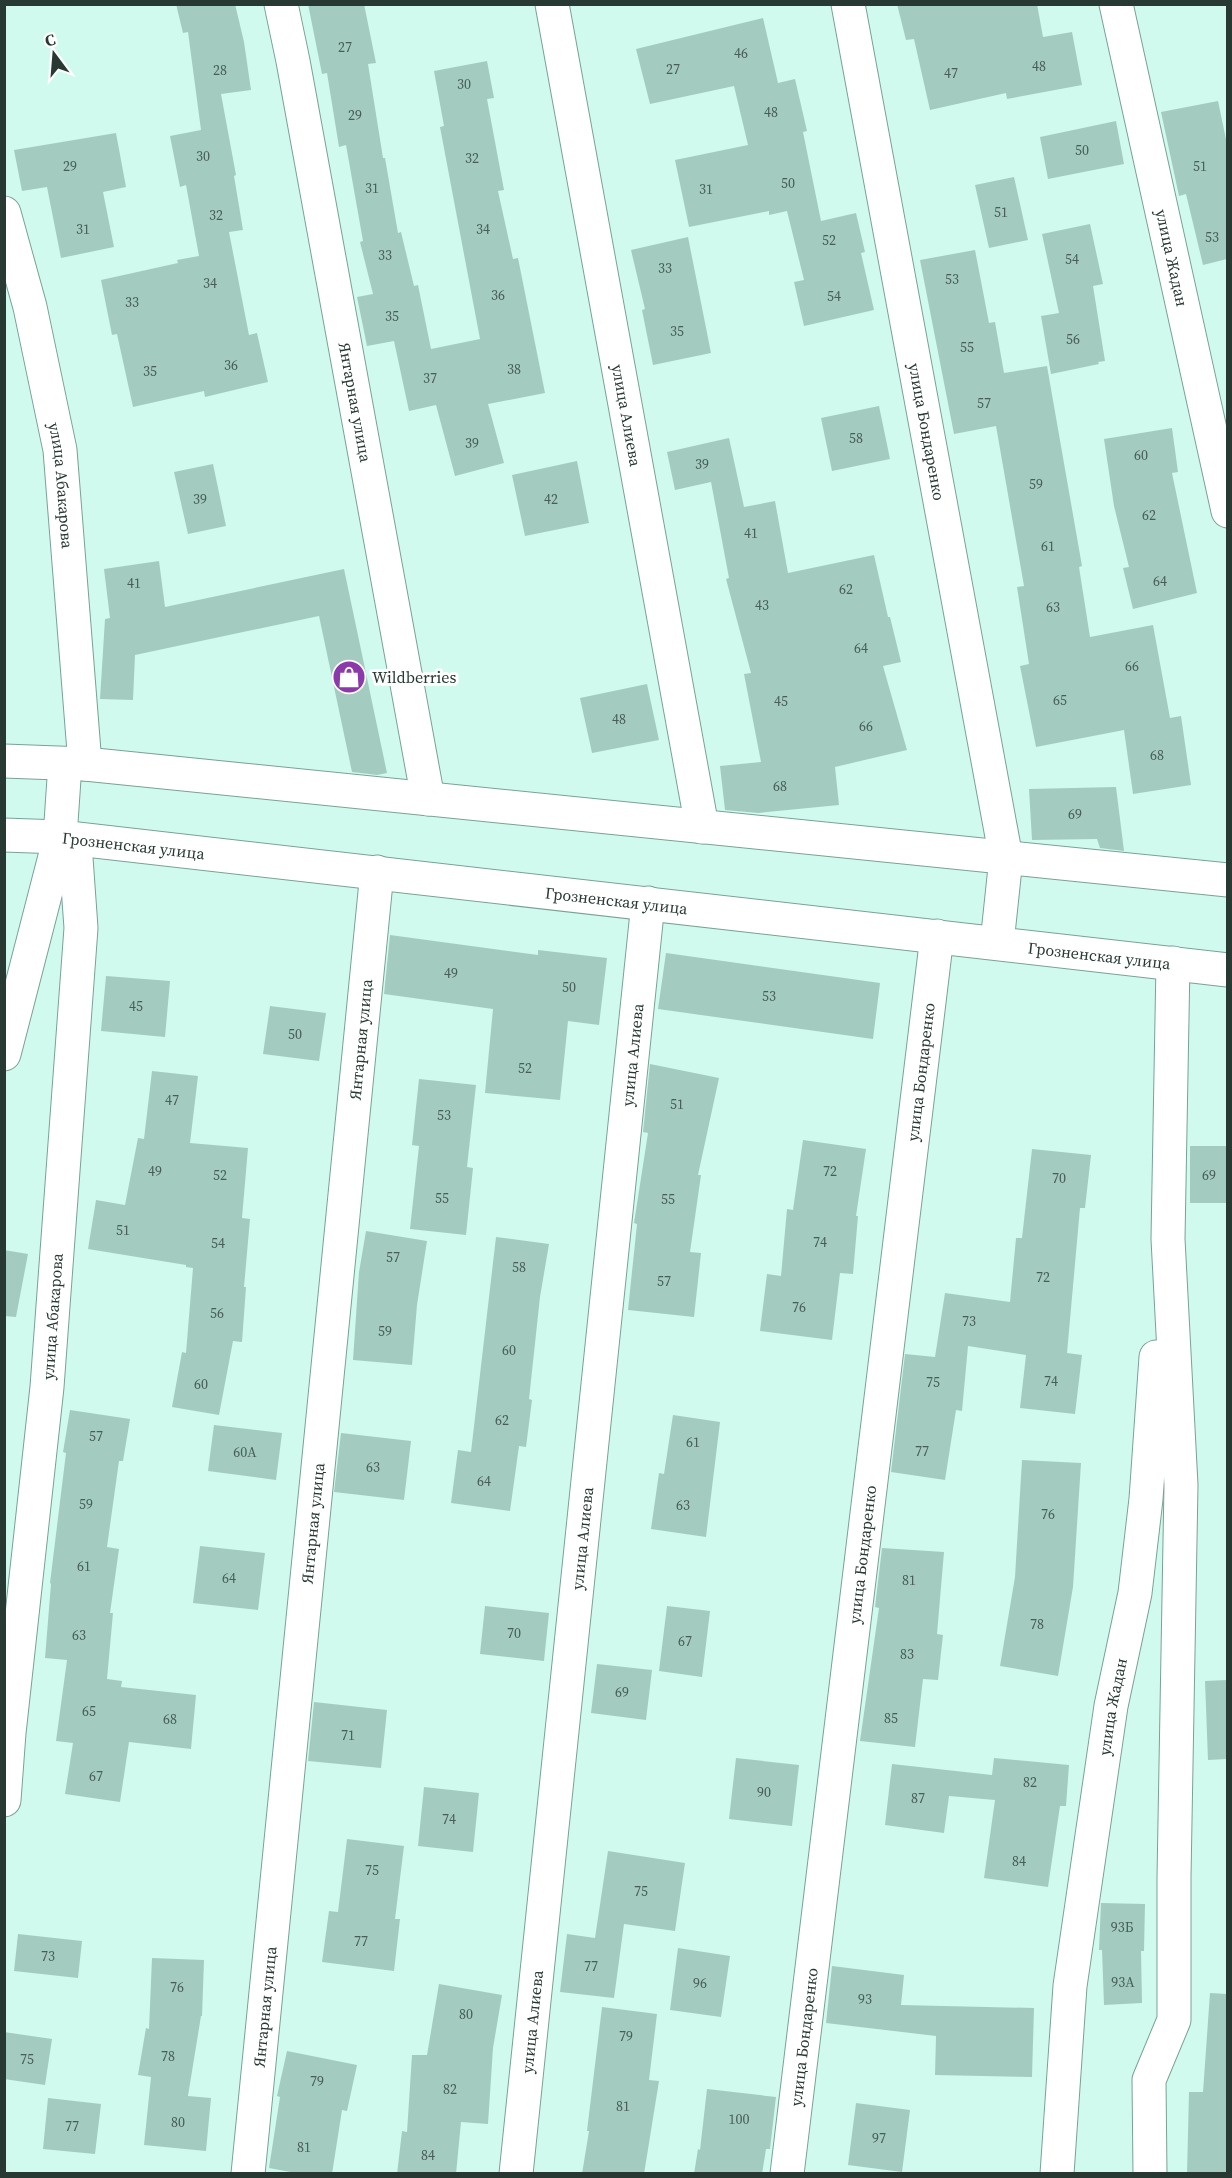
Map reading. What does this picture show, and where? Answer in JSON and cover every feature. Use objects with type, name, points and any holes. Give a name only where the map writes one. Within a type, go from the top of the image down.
[{"type":"street","name":"Янтарная улица","points":[[281,4],[428,799]]},
{"type":"street","name":"улица Алиева","points":[[552,4],[702,827]]},
{"type":"street","name":"улица Бондаренко","points":[[849,4],[1006,858],[997,943]]},
{"type":"street","name":"улица Жадан","points":[[1116,4],[1227,512]]},
{"type":"street","name":"улица Абакарова","points":[[4,213],[30,307],[60,450],[75,764],[60,837],[4,1054]]},
{"type":"street","points":[[4,761],[75,764],[1227,880]]},
{"type":"street","name":"Грозненская улица","points":[[4,836],[60,837],[1227,970]]},
{"type":"street","name":"улица Абакарова","points":[[4,1800],[9,1733],[47,1387],[81,928],[76,858],[60,837]]},
{"type":"street","name":"Янтарная улица","points":[[248,2174],[377,872]]},
{"type":"street","name":"улица Алиева","points":[[516,2174],[648,903]]},
{"type":"street","name":"улица Бондаренко","points":[[787,2174],[937,936]]},
{"type":"street","points":[[1150,2174],[1149,2080],[1174,2020],[1174,1877],[1181,1485],[1168,1239],[1173,963]]},
{"type":"street","name":"улица Жадан","points":[[1057,2174],[1070,1986],[1111,1706],[1135,1593],[1146,1499],[1158,1318],[1168,1239]]},
{"type":"building","points":[[176,4],[235,4],[244,42],[251,90],[221,94],[236,175],[234,176],[243,230],[229,232],[249,335],[257,333],[268,382],[205,397],[204,391],[133,407],[117,334],[112,335],[101,280],[178,263],[177,260],[199,256],[186,185],[180,187],[170,136],[201,130],[188,32],[183,33]]},
{"type":"building","points":[[308,4],[364,4],[376,63],[368,64],[383,158],[385,158],[398,233],[401,232],[414,286],[418,285],[431,349],[480,339],[440,127],[444,126],[434,71],[487,61],[494,98],[487,99],[504,190],[498,191],[513,259],[518,258],[545,393],[488,404],[504,463],[455,476],[436,405],[409,411],[394,341],[367,346],[357,297],[373,294],[360,242],[363,241],[346,145],[339,147],[327,73],[322,74]]},
{"type":"building","points":[[897,4],[1037,4],[1043,37],[1072,32],[1082,85],[1007,99],[1006,93],[930,110],[914,39],[906,40]]},
{"type":"building","points":[[763,18],[778,83],[795,79],[807,131],[803,132],[821,221],[856,213],[865,252],[861,253],[874,310],[804,326],[794,282],[804,280],[787,211],[769,215],[769,211],[689,227],[675,160],[748,145],[734,86],[650,104],[636,49]]},
{"type":"building","points":[[1218,101],[1227,144],[1227,259],[1203,265],[1186,194],[1179,196],[1161,112]]},
{"type":"building","points":[[1116,121],[1124,164],[1048,179],[1040,137]]},
{"type":"building","points":[[116,133],[126,187],[103,192],[114,247],[61,258],[47,187],[22,191],[14,150]]},
{"type":"building","points":[[1014,177],[1028,240],[989,248],[975,185]]},
{"type":"building","points":[[1090,224],[1103,284],[1093,286],[1105,361],[1051,374],[1041,316],[1059,313],[1042,234]]},
{"type":"building","points":[[688,237],[711,353],[653,365],[642,310],[645,309],[631,250]]},
{"type":"building","points":[[975,250],[989,323],[995,322],[1004,373],[1047,366],[1082,566],[1079,567],[1090,637],[1153,625],[1170,718],[1181,716],[1191,785],[1133,794],[1124,730],[1036,747],[1020,666],[1029,664],[1017,587],[1024,586],[996,426],[954,434],[920,260]]},
{"type":"building","points":[[879,406],[890,459],[832,471],[821,418]]},
{"type":"building","points":[[1172,428],[1178,472],[1172,473],[1197,593],[1133,609],[1123,568],[1129,567],[1114,506],[1104,439]]},
{"type":"building","points":[[729,438],[744,507],[775,501],[788,573],[874,555],[901,662],[883,666],[907,750],[835,767],[839,805],[758,813],[725,810],[720,766],[761,762],[744,674],[751,673],[726,579],[729,578],[711,482],[675,490],[667,452]]},
{"type":"building","points":[[577,461],[589,523],[525,536],[512,475]]},
{"type":"building","points":[[213,464],[226,526],[188,534],[174,472]]},
{"type":"building","name":"Wildberries","points":[[159,561],[165,607],[344,569],[387,773],[377,775],[352,772],[319,616],[135,655],[133,700],[100,699],[105,619],[110,618],[104,569]]},
{"type":"building","points":[[647,684],[659,740],[592,753],[580,698]]},
{"type":"building","points":[[1116,787],[1124,851],[1100,848],[1097,839],[1032,840],[1029,789]]},
{"type":"building","points":[[390,935],[538,955],[538,950],[607,958],[599,1025],[568,1021],[560,1100],[485,1093],[493,1009],[384,994]]},
{"type":"building","points":[[666,953],[880,983],[873,1039],[658,1009]]},
{"type":"building","points":[[106,976],[170,981],[165,1037],[101,1031]]},
{"type":"building","points":[[270,1006],[326,1013],[319,1061],[263,1054]]},
{"type":"building","points":[[650,1064],[719,1078],[698,1175],[701,1175],[690,1252],[701,1253],[694,1317],[628,1310],[637,1224],[634,1223],[648,1133],[643,1132]]},
{"type":"building","points":[[152,1071],[198,1076],[190,1143],[248,1148],[242,1218],[250,1219],[242,1342],[233,1341],[219,1415],[172,1407],[182,1352],[186,1353],[193,1268],[88,1249],[96,1200],[125,1205],[138,1138],[144,1139]]},
{"type":"building","points":[[419,1079],[476,1085],[467,1167],[473,1168],[466,1235],[410,1229],[419,1146],[412,1145]]},
{"type":"building","points":[[803,1140],[866,1149],[856,1216],[858,1216],[853,1274],[840,1273],[832,1340],[760,1331],[767,1274],[781,1276],[787,1209],[793,1210]]},
{"type":"building","points":[[1190,1146],[1227,1146],[1227,1203],[1190,1203]]},
{"type":"building","points":[[1032,1149],[1091,1155],[1085,1208],[1080,1208],[1067,1353],[1082,1355],[1075,1414],[1020,1408],[1026,1355],[968,1346],[962,1411],[956,1410],[945,1480],[891,1472],[905,1354],[935,1357],[945,1293],[1010,1302],[1016,1238],[1022,1238]]},
{"type":"building","points":[[366,1231],[427,1241],[417,1305],[412,1365],[353,1360],[359,1272]]},
{"type":"building","points":[[496,1237],[549,1244],[540,1297],[526,1447],[519,1446],[510,1511],[451,1503],[458,1450],[471,1452]]},
{"type":"building","points":[[4,1250],[28,1254],[16,1317],[4,1316]]},
{"type":"building","points":[[70,1410],[130,1419],[123,1461],[119,1461],[107,1547],[119,1549],[110,1613],[113,1613],[107,1679],[122,1681],[121,1687],[196,1695],[191,1749],[129,1742],[120,1802],[65,1794],[73,1743],[56,1741],[67,1660],[45,1658],[50,1583],[66,1453],[63,1452]]},
{"type":"building","points":[[673,1415],[720,1422],[706,1537],[651,1529],[659,1473],[664,1474]]},
{"type":"building","points":[[214,1425],[282,1433],[276,1480],[208,1471]]},
{"type":"building","points":[[341,1433],[411,1441],[404,1500],[334,1492]]},
{"type":"building","points":[[1022,1460],[1081,1463],[1073,1587],[1058,1676],[1000,1666],[1015,1577]]},
{"type":"building","points":[[200,1546],[265,1553],[258,1610],[193,1603]]},
{"type":"building","points":[[882,1548],[944,1552],[937,1634],[943,1635],[938,1680],[923,1679],[915,1747],[860,1741],[879,1608],[875,1607]]},
{"type":"building","points":[[485,1606],[549,1613],[544,1661],[480,1654]]},
{"type":"building","points":[[667,1606],[710,1611],[702,1677],[659,1671]]},
{"type":"building","points":[[597,1664],[652,1670],[646,1720],[591,1713]]},
{"type":"building","points":[[1227,1680],[1227,1759],[1208,1760],[1205,1681]]},
{"type":"building","points":[[314,1702],[387,1710],[381,1768],[308,1761]]},
{"type":"building","points":[[736,1758],[799,1765],[792,1826],[729,1819]]},
{"type":"building","points":[[994,1758],[1069,1765],[1066,1806],[1060,1806],[1048,1887],[984,1878],[995,1800],[949,1796],[944,1833],[885,1825],[892,1764],[992,1775]]},
{"type":"building","points":[[424,1787],[479,1793],[473,1852],[418,1846]]},
{"type":"building","points":[[347,1839],[404,1846],[395,1919],[400,1919],[394,1971],[322,1962],[329,1911],[338,1912]]},
{"type":"building","points":[[608,1851],[685,1863],[675,1931],[624,1924],[614,1998],[560,1992],[567,1934],[595,1938]]},
{"type":"building","points":[[1101,1903],[1145,1904],[1144,1951],[1141,1951],[1142,2003],[1104,2005],[1102,1950],[1099,1950]]},
{"type":"building","points":[[18,1934],[82,1941],[78,1978],[14,1971]]},
{"type":"building","points":[[678,1948],[730,1956],[721,2017],[670,2010]]},
{"type":"building","points":[[152,1958],[204,1960],[202,2016],[188,2096],[211,2098],[206,2151],[144,2145],[151,2077],[138,2075],[146,2028],[149,2029]]},
{"type":"building","points":[[832,1966],[904,1975],[901,2005],[1034,2008],[1032,2077],[935,2075],[936,2036],[826,2023]]},
{"type":"building","points":[[439,1984],[502,1995],[493,2048],[488,2124],[461,2122],[456,2174],[397,2174],[402,2131],[407,2132],[412,2055],[427,2055]]},
{"type":"building","points":[[1210,1993],[1227,1994],[1227,2174],[1187,2174],[1189,2092],[1203,2092]]},
{"type":"building","points":[[602,2007],[657,2014],[649,2080],[659,2081],[644,2174],[582,2174],[589,2131],[587,2131]]},
{"type":"building","points":[[4,2032],[52,2039],[45,2085],[4,2079]]},
{"type":"building","points":[[287,2051],[357,2065],[347,2111],[342,2110],[332,2174],[301,2174],[269,2168],[280,2097],[277,2096]]},
{"type":"building","points":[[707,2089],[776,2097],[770,2149],[766,2149],[762,2174],[694,2174],[698,2149],[700,2150]]},
{"type":"building","points":[[48,2098],[101,2104],[95,2154],[43,2149]]},
{"type":"building","points":[[856,2103],[910,2110],[902,2172],[848,2165]]},
{"type":"place","name":"Wildberries","points":[[349,677]]}]
